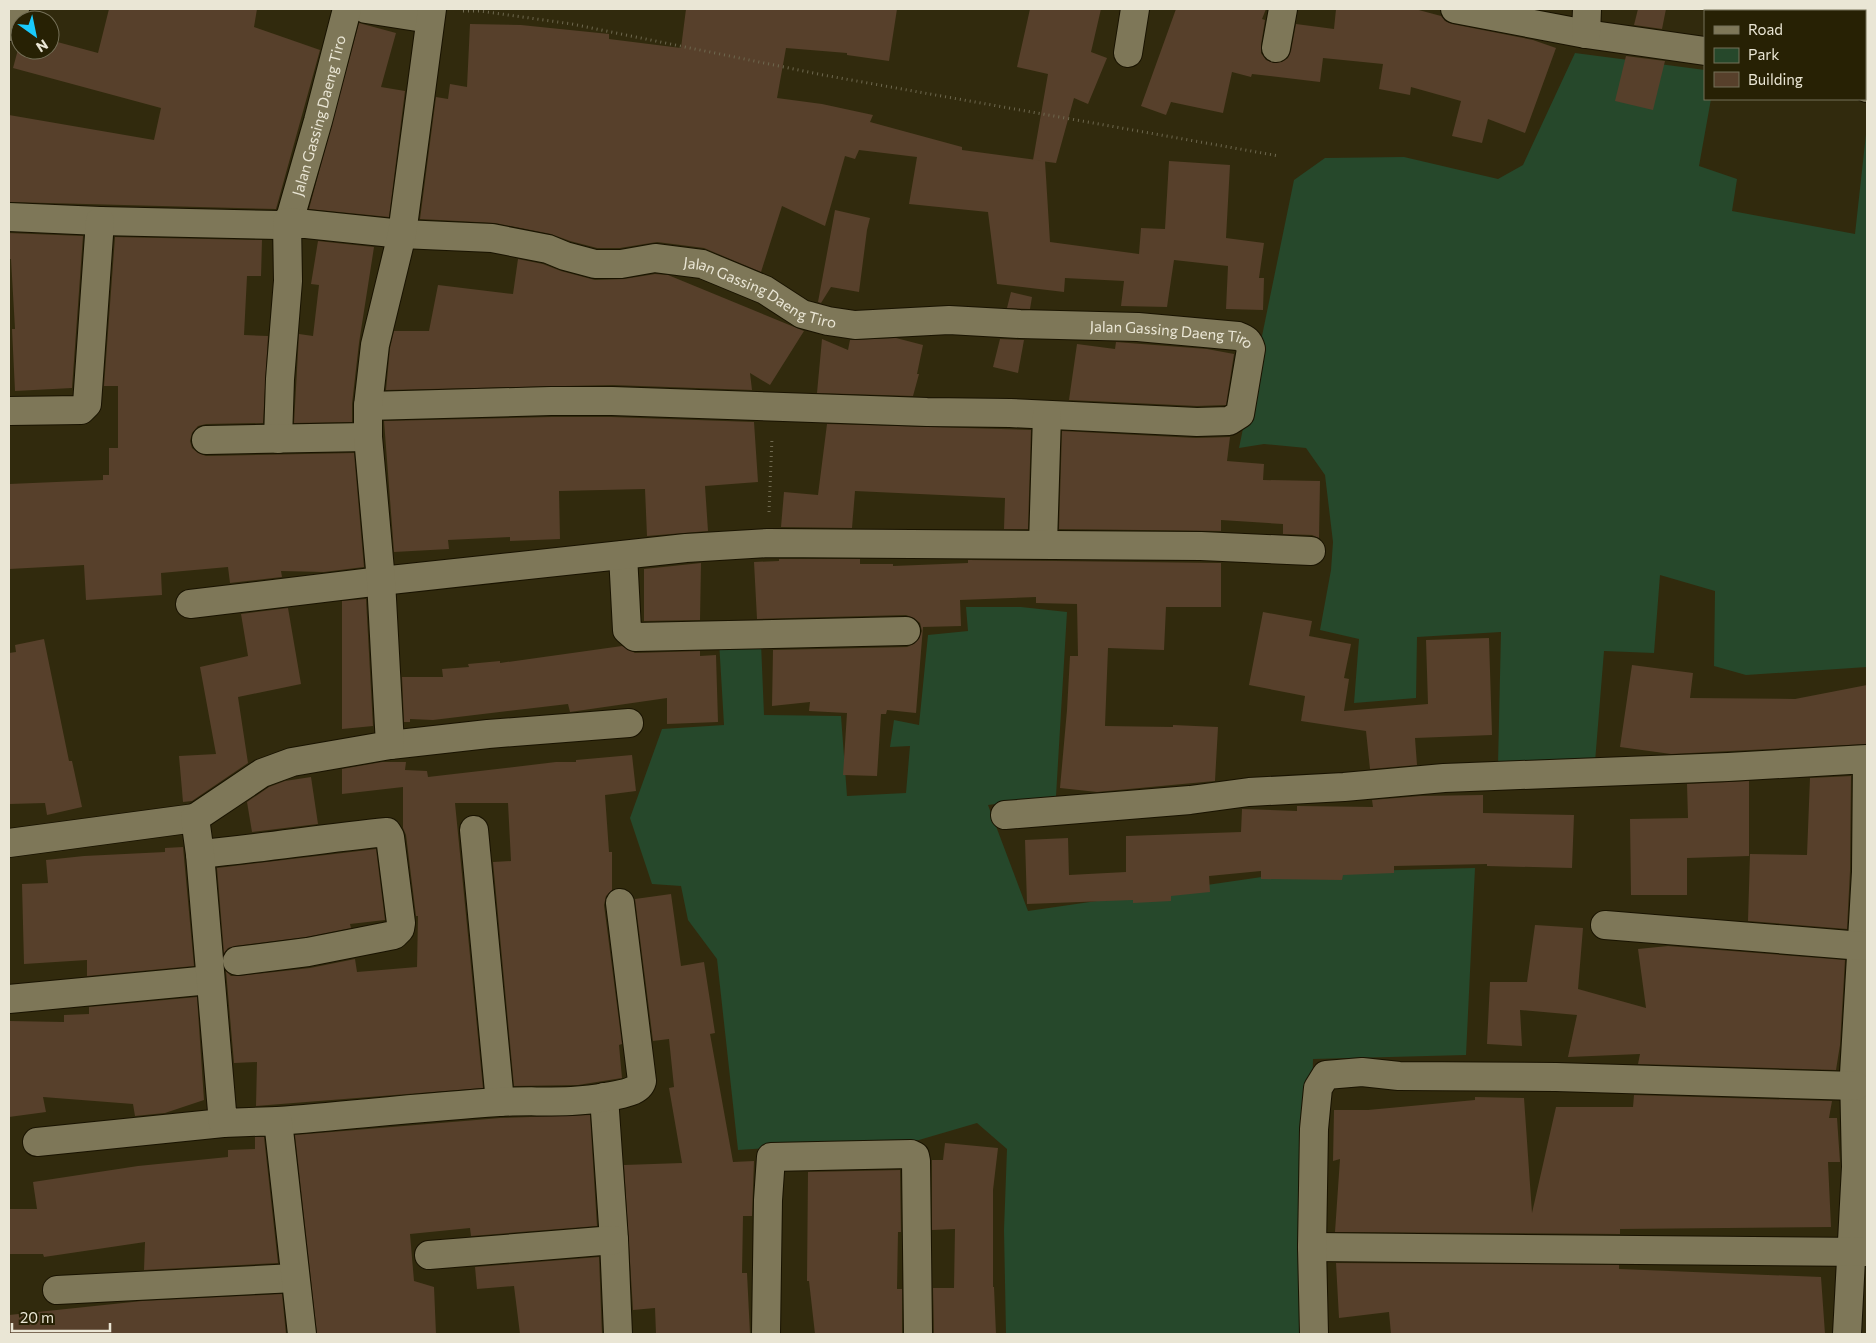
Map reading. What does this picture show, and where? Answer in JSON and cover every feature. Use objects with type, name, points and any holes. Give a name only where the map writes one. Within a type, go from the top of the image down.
[{"type":"street","points":[[9,28],[15,9]]},
{"type":"street","name":"Jalan Gassing Daeng Tiro","points":[[287,222],[291,215],[315,130],[347,9]]},
{"type":"street","points":[[366,9],[431,13],[402,234],[375,345],[368,406],[368,438],[381,581],[390,745]]},
{"type":"street","points":[[1128,53],[1135,9]]},
{"type":"street","points":[[1276,48],[1283,9]]},
{"type":"street","points":[[1455,9],[1586,21],[1704,51]]},
{"type":"street","name":"Jalan Gassing Daeng Tiro","points":[[9,217],[260,225],[279,225],[287,222],[402,234],[472,236],[518,242],[595,264],[621,264],[655,258],[702,264],[765,290],[802,314],[846,324],[895,324],[949,320],[1138,327],[1238,336],[1244,338],[1249,343],[1251,349],[1244,401],[1240,414],[1230,421],[1167,421],[1047,415],[568,401],[368,406]]},
{"type":"street","points":[[10,410],[81,410],[87,404],[100,221]]},
{"type":"street","points":[[278,439],[280,379],[288,281],[287,222]]},
{"type":"street","points":[[1043,544],[1047,415]]},
{"type":"street","points":[[206,440],[368,438]]},
{"type":"street","points":[[190,604],[686,548],[768,543],[1201,546],[1310,550]]},
{"type":"street","points":[[623,556],[627,630],[635,637],[906,631]]},
{"type":"street","points":[[9,843],[195,818],[262,773],[292,762],[390,745],[488,734],[629,723]]},
{"type":"street","points":[[1005,815],[1190,800],[1249,792],[1344,787],[1444,778],[1728,767],[1867,759],[1866,872],[1861,988],[1854,1074],[1856,1086],[1859,1252],[1847,1334]]},
{"type":"street","points":[[195,818],[200,854],[223,1123]]},
{"type":"street","points":[[474,830],[500,1102]]},
{"type":"street","points":[[200,854],[387,832],[390,837],[401,923],[400,930],[394,935],[308,952],[237,961]]},
{"type":"street","points":[[37,1142],[223,1123],[278,1121],[500,1102],[604,1097],[630,1091],[641,1084],[642,1081],[620,904]]},
{"type":"street","points":[[1605,925],[1862,946]]},
{"type":"street","points":[[9,1000],[210,980]]},
{"type":"street","points":[[1314,1334],[1312,1247],[1314,1129],[1318,1088],[1326,1075],[1362,1072],[1399,1076],[1556,1077],[1856,1086]]},
{"type":"street","points":[[604,1097],[614,1240],[618,1334]]},
{"type":"street","points":[[278,1121],[302,1334]]},
{"type":"street","points":[[766,1334],[768,1200],[771,1157],[911,1154],[915,1156],[916,1161],[918,1334]]},
{"type":"street","points":[[429,1255],[614,1240]]},
{"type":"street","points":[[1312,1247],[1859,1252]]},
{"type":"street","points":[[57,1290],[295,1278]]},
{"type":"path","points":[[431,13],[480,11],[572,24],[823,75],[1279,156]]},
{"type":"path","points":[[768,543],[774,407]]},
{"type":"green space","points":[[1575,53],[1704,70],[1704,100],[1711,100],[1699,166],[1737,179],[1732,211],[1855,234],[1867,125],[1867,667],[1746,675],[1714,666],[1715,591],[1660,575],[1654,653],[1604,651],[1595,762],[1498,765],[1501,632],[1417,637],[1416,698],[1354,703],[1359,639],[1320,630],[1331,570],[1333,542],[1325,475],[1306,448],[1264,444],[1239,448],[1294,180],[1325,158],[1404,157],[1498,179],[1523,165]]},
{"type":"green space","points":[[966,607],[1021,607],[1067,612],[1056,796],[988,805],[1028,911],[1289,873],[1475,868],[1466,1055],[1313,1059],[1306,1334],[1006,1334],[1004,1230],[1007,1149],[977,1123],[912,1142],[823,1144],[738,1150],[717,959],[688,920],[681,886],[652,884],[630,818],[662,729],[724,725],[719,641],[761,643],[764,715],[841,716],[847,796],[906,793],[910,746],[890,747],[894,720],[919,725],[928,635],[968,631]]},
{"type":"building","points":[[109,9],[257,9],[254,27],[320,50],[276,209],[9,202],[9,115],[154,140],[161,108],[13,68],[15,60],[60,60],[60,43],[98,53]]},
{"type":"building","points":[[686,9],[897,9],[889,61],[847,55],[847,53],[786,48],[777,98],[822,104],[873,115],[870,122],[962,147],[962,150],[1045,161],[1050,242],[1139,254],[1141,228],[1165,229],[1169,161],[1230,165],[1226,238],[1264,243],[1259,278],[1264,278],[1263,310],[1226,309],[1228,266],[1174,260],[1167,307],[1121,306],[1124,281],[1065,278],[1064,292],[997,284],[988,212],[909,204],[917,157],[859,150],[855,159],[845,156],[825,226],[782,206],[761,272],[704,248],[657,242],[620,248],[597,248],[551,234],[495,223],[420,219],[436,97],[448,99],[450,84],[467,87],[470,24],[521,25],[609,34],[609,39],[681,48]]},
{"type":"building","points":[[1030,9],[1101,9],[1091,52],[1107,58],[1088,104],[1074,98],[1056,163],[1033,160],[1048,74],[1017,67]]},
{"type":"building","points":[[1176,9],[1266,9],[1262,19],[1265,20],[1261,53],[1266,60],[1274,63],[1282,62],[1288,58],[1296,24],[1334,29],[1336,9],[1415,9],[1441,16],[1445,21],[1452,24],[1533,40],[1556,48],[1525,133],[1488,119],[1482,143],[1452,136],[1461,101],[1411,87],[1410,95],[1379,89],[1383,64],[1323,58],[1320,82],[1252,74],[1251,77],[1232,72],[1223,113],[1171,102],[1166,115],[1141,106]]},
{"type":"building","points":[[1638,9],[1666,9],[1662,29],[1634,25]]},
{"type":"building","points":[[359,23],[396,33],[381,87],[405,91],[389,217],[309,209]]},
{"type":"building","points":[[1626,56],[1665,61],[1653,110],[1615,101]]},
{"type":"building","points":[[835,210],[870,218],[859,292],[831,287],[821,303],[818,302]]},
{"type":"building","points":[[9,233],[83,236],[72,388],[15,391],[12,329],[15,329],[11,259],[9,259]]},
{"type":"building","points":[[115,237],[262,240],[261,276],[247,276],[244,335],[268,336],[263,423],[206,424],[198,426],[192,433],[190,441],[192,448],[206,456],[354,453],[364,567],[324,572],[281,571],[282,577],[230,583],[228,567],[161,573],[162,595],[86,600],[84,565],[9,569],[9,484],[103,480],[103,475],[109,475],[109,448],[118,448],[118,386],[104,386]]},
{"type":"building","points":[[318,241],[374,247],[359,343],[352,404],[352,422],[294,423],[299,334],[313,336],[319,285],[311,284]]},
{"type":"building","points":[[518,259],[543,264],[595,280],[624,279],[655,274],[668,275],[804,331],[770,385],[750,373],[752,390],[612,385],[386,390],[390,348],[394,331],[429,331],[438,285],[513,294]]},
{"type":"building","points":[[1011,292],[1032,297],[1030,309],[1007,308]]},
{"type":"building","points":[[896,338],[923,345],[917,374],[919,374],[913,396],[817,393],[822,339],[848,350],[850,340]]},
{"type":"building","points":[[1000,339],[1024,340],[1018,373],[993,367]]},
{"type":"building","points":[[1116,342],[1207,349],[1234,354],[1226,405],[1197,406],[1069,400],[1077,344],[1115,349]]},
{"type":"building","points":[[612,417],[754,422],[758,482],[705,486],[708,531],[647,536],[645,489],[559,491],[560,539],[510,541],[510,537],[448,540],[449,549],[394,552],[384,421]]},
{"type":"building","points":[[827,424],[1031,430],[1028,529],[1004,529],[1005,498],[855,491],[852,528],[781,527],[784,492],[818,495]]},
{"type":"building","points":[[1062,431],[1196,438],[1230,437],[1227,461],[1264,464],[1263,480],[1320,481],[1319,538],[1312,535],[1283,534],[1283,524],[1221,520],[1221,531],[1059,529]]},
{"type":"building","points":[[779,559],[860,559],[860,564],[893,564],[893,566],[968,563],[968,560],[1221,563],[1221,607],[1166,607],[1164,650],[1108,648],[1105,726],[1173,727],[1173,725],[1218,727],[1215,781],[1097,792],[1060,788],[1070,656],[1078,656],[1077,604],[1036,603],[1036,597],[960,600],[961,626],[923,627],[916,713],[887,710],[886,714],[881,714],[877,776],[843,775],[847,713],[809,711],[810,702],[772,706],[773,650],[907,647],[919,639],[922,631],[920,623],[906,615],[757,619],[754,562],[779,561]]},
{"type":"building","points":[[701,563],[700,620],[644,621],[644,569]]},
{"type":"building","points":[[366,599],[373,726],[342,729],[342,601]]},
{"type":"building","points":[[288,608],[301,684],[238,697],[248,763],[192,801],[183,802],[179,756],[216,754],[200,667],[248,656],[241,614]]},
{"type":"building","points":[[1263,612],[1312,621],[1309,636],[1351,644],[1344,678],[1349,679],[1344,711],[1428,704],[1426,640],[1489,638],[1492,735],[1415,738],[1417,765],[1370,769],[1366,731],[1301,721],[1305,696],[1249,685]]},
{"type":"building","points":[[44,639],[69,761],[72,761],[82,807],[47,815],[45,803],[9,804],[9,653],[16,652],[15,645]]},
{"type":"building","points":[[622,646],[635,653],[700,651],[700,656],[716,655],[718,722],[667,724],[667,698],[570,712],[568,704],[433,720],[410,719],[410,722],[404,722],[402,677],[443,677],[442,669],[469,667],[468,664],[500,661],[500,663]]},
{"type":"building","points":[[1632,665],[1693,673],[1690,698],[1795,699],[1867,685],[1867,744],[1671,754],[1620,747]]},
{"type":"building","points":[[632,755],[636,791],[605,795],[609,852],[612,852],[612,890],[606,896],[604,905],[622,1044],[619,1045],[622,1078],[578,1085],[514,1086],[493,862],[511,861],[508,803],[455,803],[483,1088],[256,1106],[257,1062],[234,1063],[226,971],[231,976],[239,976],[310,968],[355,959],[357,972],[417,967],[418,916],[416,916],[406,835],[403,828],[403,787],[342,794],[342,769],[382,762],[406,762],[405,770],[427,771],[428,777]]},
{"type":"building","points":[[1851,776],[1847,929],[1748,921],[1750,854],[1807,855],[1810,778]]},
{"type":"building","points":[[311,777],[318,824],[252,832],[247,802],[269,787],[285,781]]},
{"type":"building","points":[[1749,781],[1749,856],[1687,858],[1687,895],[1631,895],[1630,819],[1688,818],[1687,784]]},
{"type":"building","points":[[1483,795],[1483,813],[1574,815],[1572,868],[1487,866],[1487,864],[1394,866],[1394,873],[1343,875],[1342,880],[1261,879],[1261,871],[1209,876],[1210,892],[1171,896],[1171,901],[1133,903],[1133,900],[1027,904],[1025,840],[1068,838],[1069,875],[1126,872],[1126,836],[1241,832],[1242,809],[1297,811],[1297,806],[1373,807],[1372,800],[1420,796]]},
{"type":"building","points":[[183,847],[194,966],[87,976],[87,960],[24,964],[22,884],[48,883],[46,860],[165,852],[165,848]]},
{"type":"building","points":[[376,849],[385,920],[350,924],[351,928],[306,937],[235,946],[228,948],[224,953],[217,868]]},
{"type":"building","points":[[671,894],[681,966],[704,962],[715,1033],[710,1034],[733,1162],[754,1161],[752,1216],[743,1216],[742,1273],[747,1273],[750,1334],[656,1334],[655,1308],[633,1310],[624,1165],[682,1163],[669,1088],[674,1087],[669,1039],[653,1041],[635,899]]},
{"type":"building","points":[[1535,925],[1583,928],[1578,989],[1646,1008],[1638,949],[1668,946],[1845,960],[1840,1045],[1836,1070],[1638,1064],[1640,1054],[1568,1057],[1577,1015],[1520,1010],[1522,1046],[1487,1044],[1490,982],[1527,982]]},
{"type":"building","points":[[197,997],[204,1100],[165,1113],[135,1116],[133,1104],[43,1097],[46,1112],[9,1117],[9,1021],[64,1022],[64,1015],[89,1014],[89,1007]]},
{"type":"building","points":[[1634,1095],[1832,1101],[1829,1118],[1837,1118],[1840,1162],[1828,1162],[1831,1227],[1620,1229],[1620,1234],[1335,1232],[1340,1159],[1333,1161],[1334,1110],[1368,1110],[1475,1100],[1475,1097],[1524,1098],[1532,1213],[1556,1107],[1633,1107]]},
{"type":"building","points":[[590,1115],[597,1226],[471,1236],[470,1228],[410,1234],[414,1281],[434,1287],[436,1334],[317,1334],[295,1135],[500,1118]]},
{"type":"building","points":[[255,1137],[264,1137],[278,1263],[144,1270],[145,1242],[44,1257],[43,1254],[9,1254],[9,1209],[37,1209],[33,1182],[138,1166],[228,1157],[228,1150],[255,1149]]},
{"type":"building","points":[[945,1143],[998,1148],[993,1190],[993,1287],[996,1334],[934,1334],[933,1288],[954,1288],[955,1229],[932,1230],[932,1160],[943,1160]]},
{"type":"building","points":[[900,1170],[901,1232],[898,1232],[897,1289],[902,1289],[902,1334],[815,1334],[809,1281],[807,1281],[808,1172]]},
{"type":"building","points":[[599,1257],[602,1334],[520,1334],[514,1286],[477,1289],[475,1267]]},
{"type":"building","points":[[1336,1263],[1619,1265],[1619,1269],[1821,1277],[1825,1334],[1391,1334],[1389,1312],[1339,1318]]},
{"type":"building","points":[[282,1294],[286,1334],[9,1334],[9,1315],[142,1301]]}]
